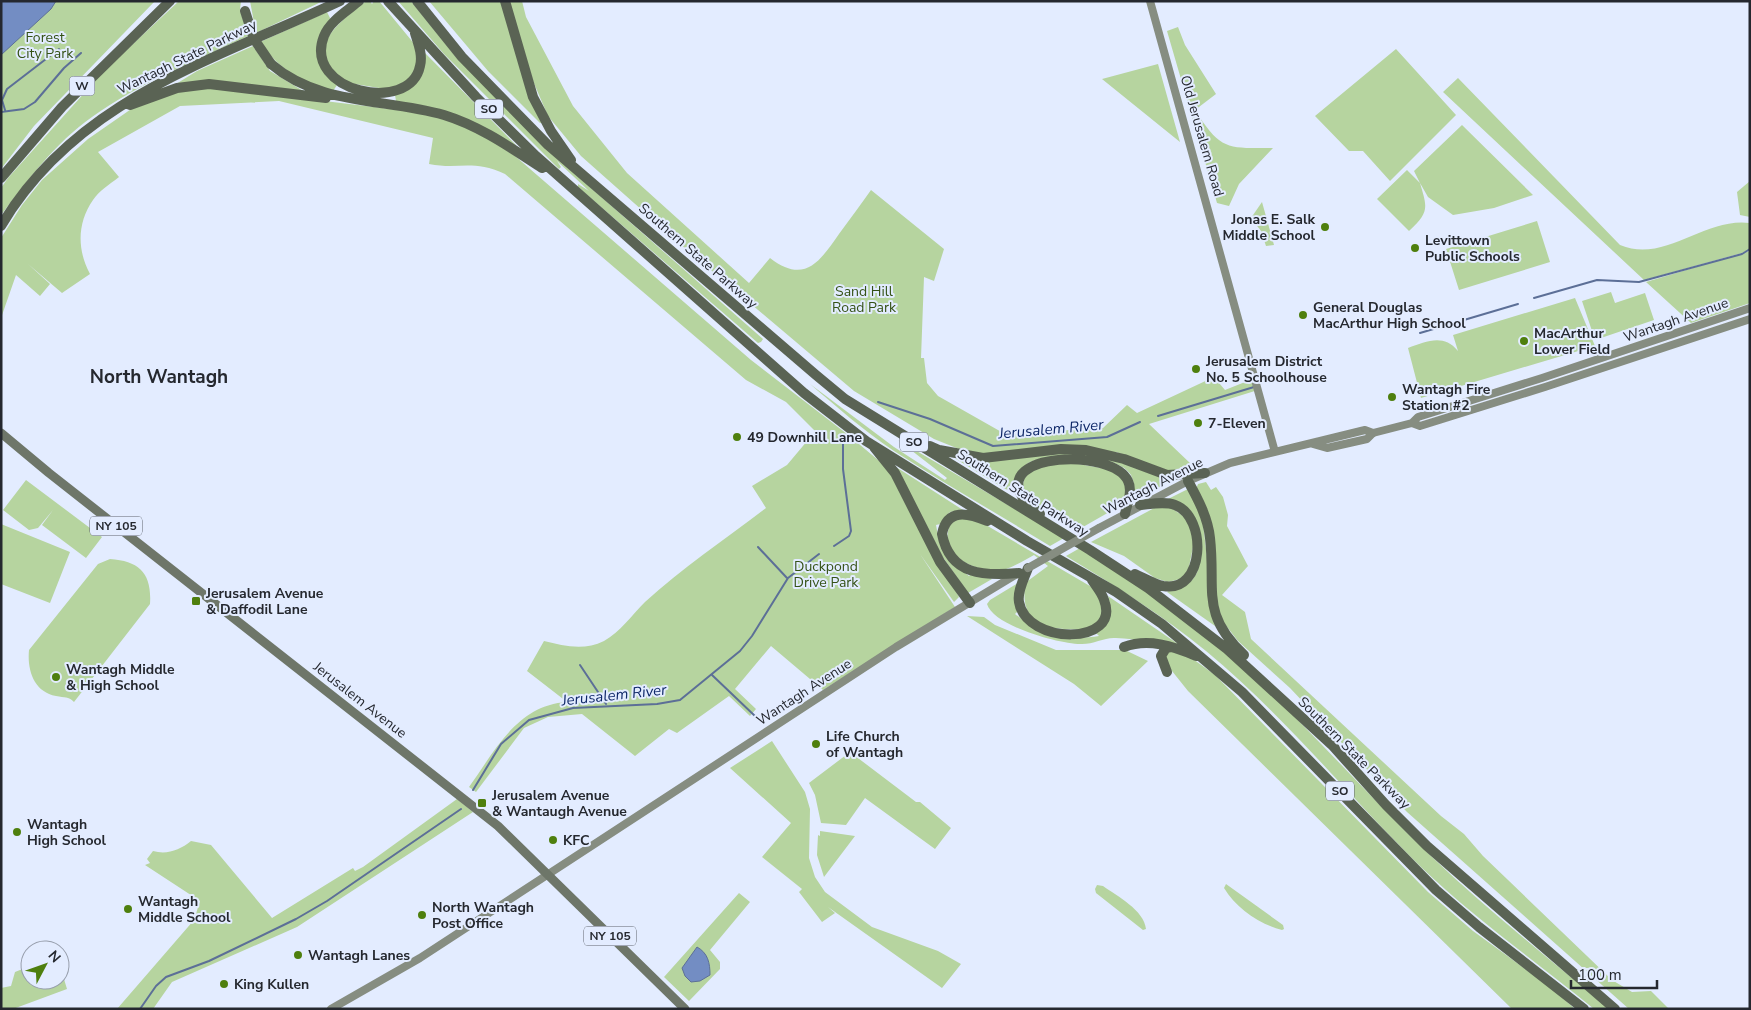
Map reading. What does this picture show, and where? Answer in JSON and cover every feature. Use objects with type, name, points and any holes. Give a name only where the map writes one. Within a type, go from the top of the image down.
[{"type":"highway","points":[[143,26],[162,1]]},
{"type":"highway","name":"W","points":[[1,178],[62,107],[170,1]]},
{"type":"highway","name":"Wantagh State Parkway","points":[[1,226],[43,170],[114,108],[167,79],[340,1]]},
{"type":"highway","points":[[359,1],[330,26],[323,42],[322,58],[326,69],[342,85],[353,89],[392,92],[403,89],[411,84],[420,66],[421,54],[415,32]]},
{"type":"highway","name":"SO","points":[[388,1],[476,97],[566,184],[804,393],[870,443],[1028,541],[1116,592],[1162,624],[1248,698],[1436,890],[1479,927],[1584,1009]]},
{"type":"highway","name":"Southern State Parkway","points":[[417,1],[482,78],[582,176],[845,399],[1090,550],[1148,588],[1227,648],[1332,745],[1386,805],[1433,852],[1615,1009]]},
{"type":"highway","points":[[505,1],[533,97],[551,131],[582,176]]},
{"type":"highway","points":[[245,6],[254,39],[270,64],[292,80],[307,88],[363,101],[428,111],[462,122],[493,137],[566,184]]},
{"type":"highway","points":[[90,127],[145,98],[193,86],[225,85],[305,97],[363,101]]},
{"type":"highway","points":[[845,399],[872,410],[939,450],[967,457],[998,458],[1061,449],[1086,450],[1124,459],[1167,475],[1205,473]]},
{"type":"highway","points":[[870,443],[895,473],[940,562],[970,603]]},
{"type":"highway","points":[[1063,534],[1023,498],[1020,480],[1026,468],[1033,464],[1069,460],[1100,463],[1119,470],[1129,482],[1130,492],[1125,514]]},
{"type":"highway","points":[[1188,481],[1208,526],[1211,539],[1211,596],[1217,621],[1232,644],[1283,692],[1332,745]]},
{"type":"highway","points":[[1090,550],[1164,586],[1177,585],[1189,577],[1196,557],[1196,534],[1191,519],[1174,504],[1140,505]]},
{"type":"highway","points":[[1028,541],[986,520],[968,514],[953,515],[944,527],[944,545],[955,561],[966,569],[990,576],[1024,571],[1019,593],[1022,612],[1037,626],[1064,634],[1084,634],[1095,630],[1102,622],[1106,608],[1104,600],[1092,579]]},
{"type":"highway","points":[[1124,647],[1140,643],[1172,647],[1208,662]]},
{"type":"highway","points":[[1167,672],[1161,656],[1166,648],[1172,647]]},
{"type":"main road","name":"Old Jerusalem Road","points":[[1150,1],[1276,452]]},
{"type":"main road","name":"Wantagh Avenue","points":[[1412,423],[1418,416],[1469,401],[1750,308]]},
{"type":"main road","name":"Wantagh Avenue","points":[[331,1009],[420,958],[899,646],[1099,528],[1188,481],[1230,463],[1276,452],[1313,444],[1327,448],[1367,439],[1373,433],[1412,423],[1420,426],[1472,411],[1750,319]]},
{"type":"main road","points":[[1469,401],[1472,411]]},
{"type":"main road","name":"Jerusalem Avenue","points":[[1,432],[57,479],[498,826],[685,1009]]},
{"type":"green space","name":"Forest City Park","points":[[1,1],[155,1],[34,126],[1,169]]},
{"type":"green space","points":[[179,1],[241,1],[240,10],[248,36],[148,83],[92,117],[54,150],[1,215],[1,188],[8,178],[105,70]]},
{"type":"green space","points":[[250,1],[323,1],[256,33]]},
{"type":"green space","points":[[366,1],[370,1],[372,4],[374,1],[379,1],[416,46],[418,61],[409,82],[391,90],[343,82],[326,60],[324,51],[330,34],[344,19]]},
{"type":"green space","points":[[398,1],[411,1],[456,57],[558,159],[763,339],[761,342],[758,343],[578,187],[578,184],[589,191],[557,161],[561,167],[559,169],[444,54]]},
{"type":"green space","points":[[429,1],[501,1],[543,122],[540,123],[488,71]]},
{"type":"green space","name":"Sand Hill Road Park","points":[[509,1],[522,1],[526,17],[573,106],[627,173],[749,283],[770,258],[782,266],[793,269],[802,269],[818,261],[871,190],[944,249],[934,281],[924,277],[921,358],[924,358],[927,383],[938,396],[1005,434],[1103,428],[1127,405],[1137,413],[1214,377],[1225,390],[1255,378],[1258,390],[1149,424],[1191,464],[1187,471],[1168,471],[1116,452],[986,454],[964,451],[934,439],[854,391],[687,250],[581,156],[548,116],[533,81]]},
{"type":"green space","points":[[327,12],[331,20],[321,38],[319,54],[324,70],[337,85],[333,91],[312,84],[292,74],[274,60],[260,42]]},
{"type":"green space","points":[[1178,27],[1185,45],[1216,94],[1195,110],[1204,123],[1219,140],[1226,144],[1245,148],[1273,148],[1239,184],[1229,206],[1217,203],[1167,31]]},
{"type":"green space","points":[[253,46],[270,71],[305,92],[213,81],[176,84],[197,71]]},
{"type":"green space","points":[[1396,49],[1456,115],[1390,181],[1363,151],[1349,151],[1315,116]]},
{"type":"green space","points":[[425,53],[517,146],[396,101],[395,95],[419,80],[424,69]]},
{"type":"green space","points":[[1158,64],[1180,142],[1102,79]]},
{"type":"green space","points":[[1458,78],[1620,245],[1637,249],[1653,249],[1717,227],[1733,223],[1750,223],[1750,249],[1742,253],[1644,280],[1443,92]]},
{"type":"green space","name":"Duckpond Drive Park","points":[[209,87],[407,111],[445,119],[478,132],[515,156],[751,360],[884,465],[900,486],[959,597],[954,602],[920,554],[955,607],[823,690],[771,646],[735,689],[756,709],[750,716],[729,696],[677,733],[669,729],[635,756],[582,714],[548,717],[524,728],[476,792],[469,787],[509,732],[534,711],[550,705],[567,702],[527,671],[544,641],[566,646],[582,647],[596,644],[610,637],[659,589],[766,508],[752,486],[787,465],[813,434],[828,444],[786,402],[746,380],[505,174],[483,167],[429,164],[433,138],[279,101],[180,106],[98,152],[119,177],[95,197],[84,218],[81,246],[90,274],[62,293],[28,264],[50,284],[40,296],[16,275],[1,318],[1,238],[22,205],[42,180],[88,139],[137,105],[165,93]]},
{"type":"green space","points":[[1462,125],[1533,195],[1494,208],[1453,215],[1428,197],[1414,171]]},
{"type":"green space","points":[[1407,170],[1420,183],[1425,204],[1424,214],[1409,231],[1377,199]]},
{"type":"green space","points":[[1750,181],[1750,217],[1740,215],[1737,192]]},
{"type":"green space","points":[[1262,202],[1274,245],[1266,246],[1261,231],[1251,218]]},
{"type":"green space","points":[[1537,221],[1550,262],[1459,290],[1446,249]]},
{"type":"green space","points":[[1750,251],[1750,303],[1691,323],[1646,282]]},
{"type":"green space","points":[[1611,292],[1615,303],[1645,293],[1654,320],[1595,340],[1582,301]]},
{"type":"green space","name":"MacArthur Lower Field","points":[[1575,298],[1595,346],[1421,398],[1408,348],[1428,342],[1440,341],[1452,345],[1458,351],[1453,335]]},
{"type":"green space","points":[[810,384],[894,447],[945,480],[947,478],[898,440],[1064,538],[1050,546],[952,487],[883,443]]},
{"type":"green space","points":[[1082,452],[1116,459],[1172,480],[1137,500],[1134,498],[1134,486],[1131,475],[1124,468],[1113,462],[1084,456],[1053,457],[1030,462],[1021,469],[1018,492],[1005,489],[956,459],[957,457]]},
{"type":"green space","points":[[1067,462],[1118,471],[1127,482],[1125,503],[1076,531],[1026,496],[1023,485],[1025,474],[1032,466]]},
{"type":"green space","points":[[896,467],[963,510],[950,512],[940,524],[936,525],[940,542],[946,555],[969,576],[971,574],[992,579],[968,593],[942,556]]},
{"type":"green space","points":[[26,480],[102,537],[86,558],[42,525],[53,510],[38,528],[29,530],[3,510]]},
{"type":"green space","points":[[1206,482],[1211,490],[1216,487],[1223,497],[1228,515],[1227,526],[1248,566],[1222,595],[1245,612],[1251,639],[1441,816],[1464,834],[1483,856],[1612,980],[1632,992],[1651,991],[1669,1009],[1629,1009],[1407,812],[1290,688],[1238,641],[1217,610],[1214,545],[1196,489],[1198,484]]},
{"type":"green space","points":[[1188,489],[1202,515],[1215,626],[1167,592],[1189,583],[1194,578],[1199,564],[1199,527],[1168,499]]},
{"type":"green space","points":[[1167,505],[1189,520],[1194,542],[1188,572],[1180,579],[1168,582],[1155,578],[1124,556],[1091,542],[1158,506]]},
{"type":"green space","points":[[974,518],[1095,589],[1103,606],[1100,620],[1090,629],[1063,629],[1052,628],[1033,619],[1027,611],[1025,583],[1048,566],[1034,555],[1009,568],[994,570],[982,569],[960,559],[953,552],[948,542],[948,531],[953,519]]},
{"type":"green space","points":[[1,524],[70,552],[50,603],[1,584]]},
{"type":"green space","points":[[1080,548],[1133,581],[1216,643],[1272,694],[1452,876],[1609,1009],[1594,1009],[1442,887],[1395,841],[1263,702],[1235,676],[1172,625],[1120,589],[1066,556]]},
{"type":"green space","points":[[110,559],[129,563],[142,571],[149,585],[150,604],[74,702],[68,698],[48,694],[37,685],[34,679],[29,665],[29,650],[98,564]]},
{"type":"green space","points":[[1018,583],[1019,610],[1015,614],[1045,631],[1065,637],[1099,636],[1096,633],[1106,620],[1109,612],[1108,596],[1181,646],[1116,638],[1086,644],[1072,643],[1029,633],[1002,620],[992,612],[987,604],[990,600]]},
{"type":"green space","points":[[967,616],[984,617],[995,625],[1056,650],[1125,650],[1148,661],[1101,706],[1074,684]]},
{"type":"green space","points":[[1169,649],[1193,659],[1215,675],[1428,892],[1473,931],[1554,990],[1575,1009],[1512,1009],[1188,691],[1164,661]]},
{"type":"green space","points":[[772,741],[805,792],[810,809],[809,858],[815,877],[825,892],[872,927],[938,951],[961,964],[942,988],[828,907],[835,913],[822,922],[799,892],[802,889],[762,857],[791,823],[730,768]]},
{"type":"green space","points":[[850,752],[916,802],[920,802],[951,828],[935,849],[865,798],[846,825],[821,823],[815,795],[809,783]]},
{"type":"green space","points":[[457,799],[473,812],[297,927],[172,982],[153,1009],[117,1009],[194,920],[200,901],[145,865],[150,863],[147,859],[153,851],[173,851],[191,841],[211,845],[272,918],[353,868],[355,871],[363,867]]},
{"type":"green space","points":[[820,831],[855,836],[824,877],[817,855]]},
{"type":"green space","points":[[1226,884],[1283,925],[1284,929],[1265,924],[1249,914],[1229,895],[1224,888]]},
{"type":"green space","points":[[1097,885],[1103,886],[1135,910],[1144,922],[1146,929],[1143,930],[1096,893]]},
{"type":"green space","points":[[739,893],[750,902],[710,950],[720,962],[720,969],[689,1001],[664,977]]},
{"type":"green space","points":[[20,970],[20,990],[64,990],[13,1009],[1,1009],[1,988],[11,986],[15,972]]},
{"type":"water","points":[[1,1],[56,1],[51,9],[1,55]]},
{"type":"water","points":[[697,947],[704,952],[708,959],[710,975],[700,981],[691,982],[685,976],[682,968]]},
{"type":"waterway","points":[[5,110],[2,100],[7,89],[59,49]]},
{"type":"waterway","points":[[1,112],[24,109],[35,102],[64,68],[81,53]]},
{"type":"waterway","name":"Jerusalem River","points":[[1534,298],[1597,280],[1639,282],[1742,254],[1750,249]]},
{"type":"waterway","name":"Jerusalem River","points":[[1420,333],[1518,304]]},
{"type":"waterway","name":"Jerusalem River","points":[[1158,416],[1254,387]]},
{"type":"waterway","name":"Jerusalem River","points":[[878,402],[930,419],[993,446],[1107,437],[1140,422]]},
{"type":"waterway","name":"Jerusalem River","points":[[834,546],[849,536],[851,531],[843,469],[843,438]]},
{"type":"waterway","points":[[758,547],[787,578]]},
{"type":"waterway","name":"Jerusalem River","points":[[473,790],[501,744],[529,720],[573,708],[657,704],[680,700],[740,651],[752,636],[788,578],[819,554]]},
{"type":"waterway","points":[[580,665],[606,704]]},
{"type":"waterway","points":[[712,675],[756,717]]},
{"type":"waterway","name":"Jerusalem River","points":[[140,1009],[156,986],[166,977],[209,961],[296,919],[327,901],[461,809]]},
{"type":"place","name":"Jonas E. Salk Middle School","points":[[1325,227]]},
{"type":"place","name":"Levittown Public Schools","points":[[1415,248]]},
{"type":"place","name":"General Douglas MacArthur High School","points":[[1303,315]]},
{"type":"place","name":"MacArthur Lower Field","points":[[1524,341]]},
{"type":"place","name":"Jerusalem District No. 5 Schoolhouse","points":[[1196,369]]},
{"type":"place","name":"Wantagh Fire Station #2","points":[[1392,397]]},
{"type":"place","name":"7-Eleven","points":[[1198,423]]},
{"type":"place","name":"49 Downhill Lane","points":[[737,437]]},
{"type":"place","name":"Jerusalem Avenue & Daffodil Lane","points":[[196,601]]},
{"type":"place","name":"Wantagh Middle & High School","points":[[56,677]]},
{"type":"place","name":"Life Church of Wantagh","points":[[816,744]]},
{"type":"place","name":"Jerusalem Avenue & Wantaugh Avenue","points":[[482,803]]},
{"type":"place","name":"Wantagh High School","points":[[17,832]]},
{"type":"place","name":"KFC","points":[[553,840]]},
{"type":"place","name":"Wantagh Middle School","points":[[128,909]]},
{"type":"place","name":"North Wantagh Post Office","points":[[422,915]]},
{"type":"place","name":"Wantagh Lanes","points":[[298,955]]},
{"type":"place","name":"King Kullen","points":[[224,984]]},
{"type":"district","name":"North Wantagh","points":[[159,377]]}]
